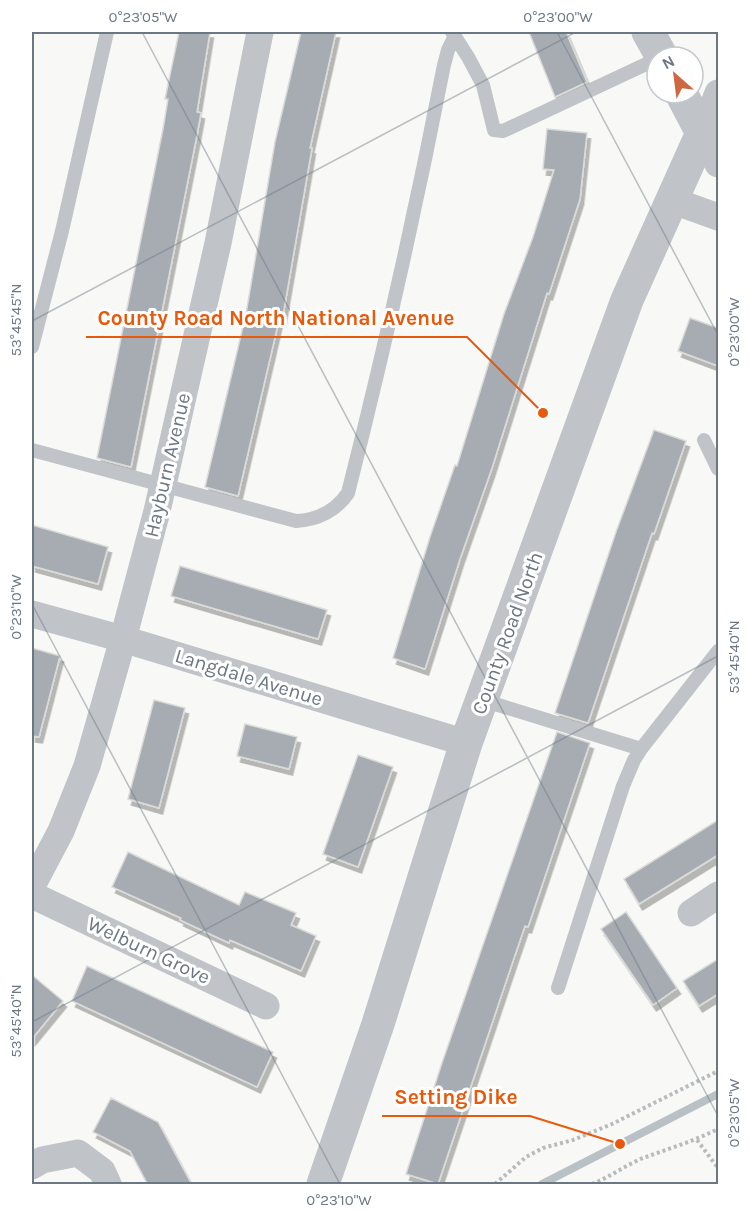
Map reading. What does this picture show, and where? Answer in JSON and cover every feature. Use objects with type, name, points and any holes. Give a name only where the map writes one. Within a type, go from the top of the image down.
[{"type":"street","name":"Hayburn Avenue","points":[[32,886],[61,831],[87,766],[123,639],[162,487],[218,243],[260,32]]},
{"type":"street","name":"County Road North","points":[[323,1185],[378,1024],[466,743],[627,300],[718,93]]},
{"type":"street","points":[[687,105],[718,164]]},
{"type":"street","points":[[671,200],[718,217]]},
{"type":"street","name":"Langdale Avenue","points":[[32,614],[123,639],[466,743]]},
{"type":"street","name":"Welburn Grove","points":[[32,895],[266,1006]]},
{"type":"street","points":[[691,913],[718,896]]},
{"type":"street","points":[[32,1166],[42,1161],[78,1153],[102,1171],[108,1185]]},
{"type":"lane","points":[[32,347],[62,231],[107,32]]},
{"type":"lane","points":[[32,450],[162,487],[296,521],[310,520],[341,503],[348,493],[414,215],[444,65],[453,34]]},
{"type":"lane","points":[[453,34],[483,85],[494,130],[502,131],[645,65]]},
{"type":"lane","points":[[704,440],[718,469]]},
{"type":"lane","points":[[558,988],[623,786],[634,760],[718,651]]},
{"type":"lane","points":[[482,700],[641,749]]},
{"type":"path","points":[[495,1185],[526,1157],[612,1124],[718,1071]]},
{"type":"path","points":[[592,1185],[640,1159],[697,1140],[718,1129]]},
{"type":"path","points":[[697,1140],[718,1168]]},
{"type":"building","points":[[179,32],[210,32],[197,112],[201,113],[131,467],[97,458],[163,129],[168,99],[165,99]]},
{"type":"building","points":[[301,32],[336,32],[310,148],[312,148],[282,321],[279,320],[238,496],[205,487],[246,314],[275,142]]},
{"type":"building","points":[[529,32],[566,32],[587,82],[555,97]]},
{"type":"building","points":[[547,129],[587,133],[580,199],[549,294],[547,293],[425,669],[393,658],[430,537],[455,465],[457,466],[504,314],[533,237],[554,170],[543,169]]},
{"type":"building","points":[[690,318],[718,328],[718,366],[678,351]]},
{"type":"building","points":[[654,430],[686,441],[654,534],[652,533],[588,723],[555,713],[616,532]]},
{"type":"building","points":[[32,525],[108,547],[98,584],[32,566]]},
{"type":"building","points":[[180,566],[327,610],[318,639],[171,596]]},
{"type":"building","points":[[32,648],[60,656],[39,737],[32,736]]},
{"type":"building","points":[[154,700],[185,708],[159,808],[128,799]]},
{"type":"building","points":[[245,724],[297,737],[289,769],[237,756]]},
{"type":"building","points":[[557,732],[590,743],[528,927],[525,926],[438,1184],[406,1174],[442,1063]]},
{"type":"building","points":[[358,755],[393,767],[358,867],[323,854]]},
{"type":"building","points":[[718,820],[718,855],[639,904],[624,879]]},
{"type":"building","points":[[128,852],[239,905],[245,892],[296,913],[291,925],[316,936],[301,971],[230,940],[229,943],[180,920],[181,918],[112,887]]},
{"type":"building","points":[[626,912],[677,988],[653,1005],[601,929]]},
{"type":"building","points":[[718,959],[718,994],[699,1006],[683,981]]},
{"type":"building","points":[[87,966],[273,1052],[257,1087],[72,1001]]},
{"type":"building","points":[[32,975],[63,1001],[32,1039]]},
{"type":"building","points":[[111,1098],[158,1122],[192,1185],[148,1185],[130,1151],[93,1132]]},
{"type":"waterway","points":[[542,1184],[718,1094]]},
{"type":"place","name":"County Road North National Avenue","points":[[543,413]]},
{"type":"place","name":"Setting Dike","points":[[620,1144]]}]
